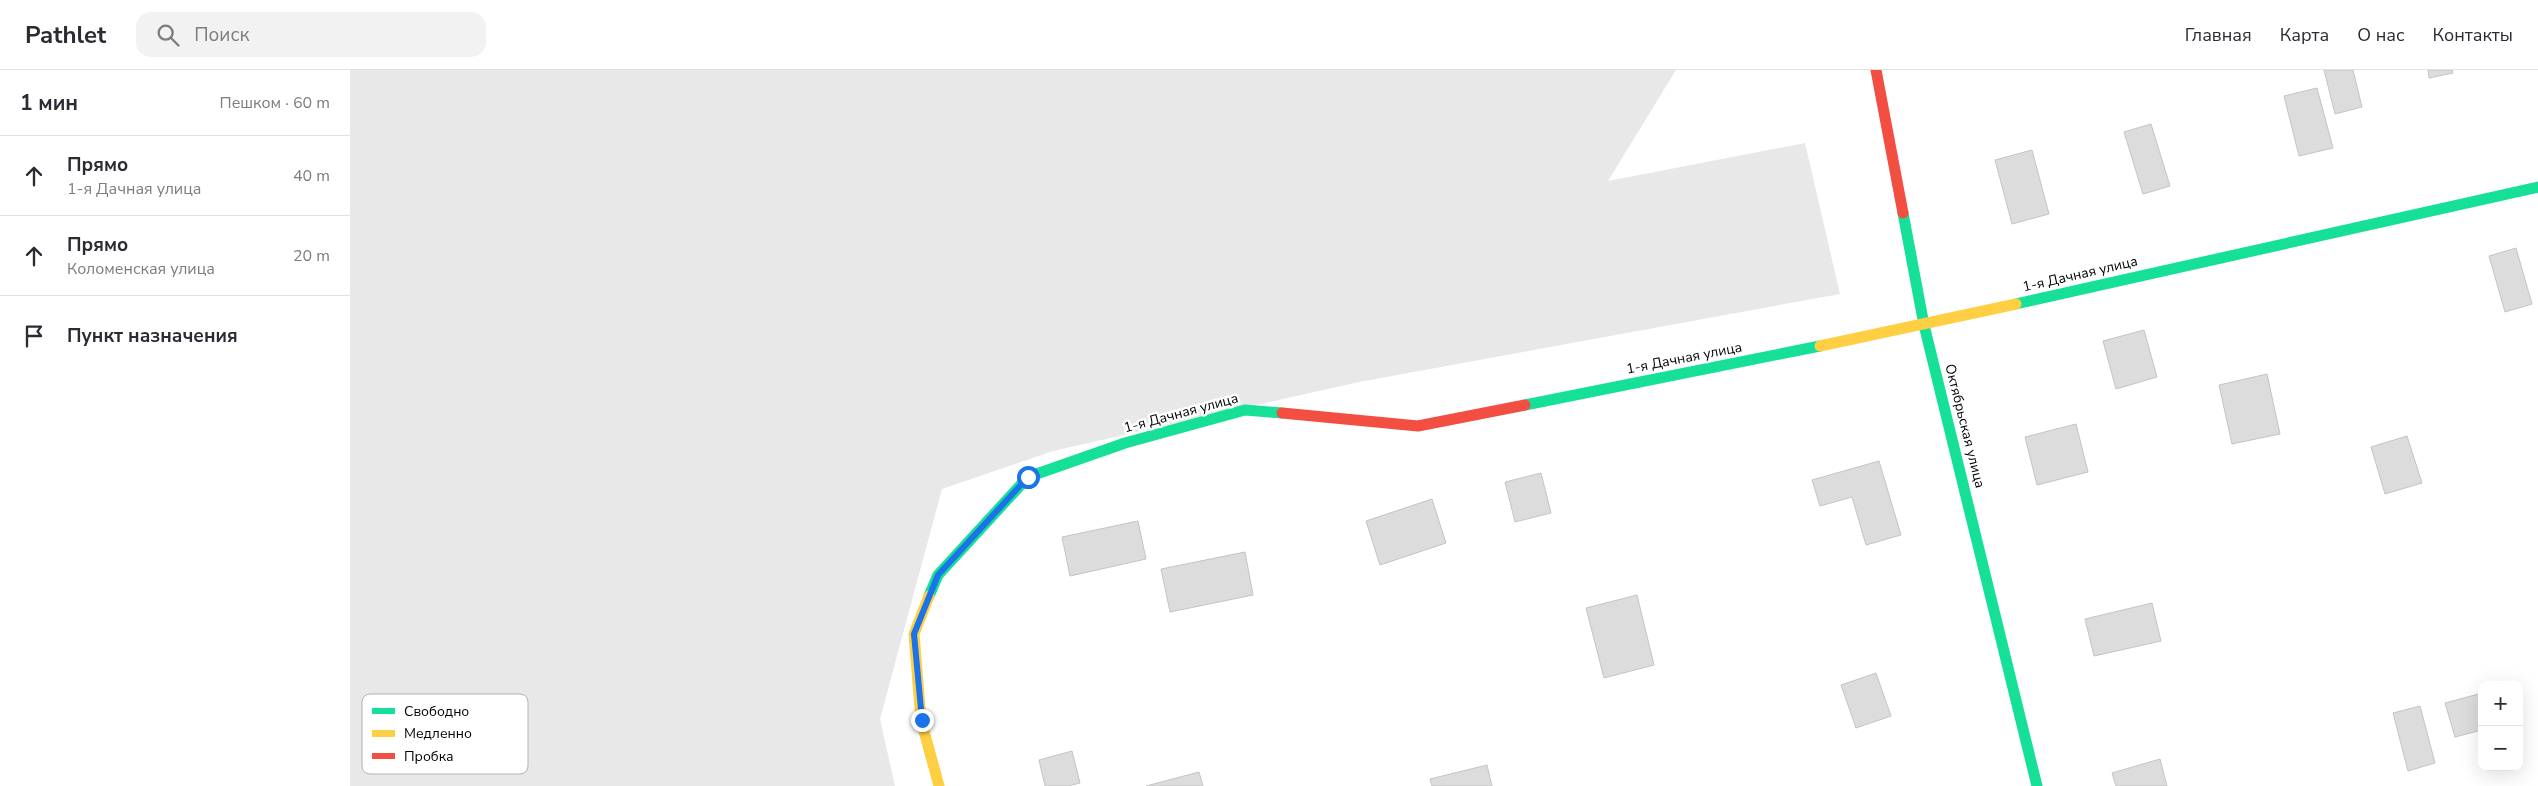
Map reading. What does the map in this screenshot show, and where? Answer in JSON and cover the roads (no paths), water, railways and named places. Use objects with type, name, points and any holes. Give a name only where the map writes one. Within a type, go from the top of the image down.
[{"type":"street","name":"Октябрьская улица","points":[[1876,70],[1924,325],[2037,786]]},
{"type":"street","name":"1-я Дачная улица","points":[[939,786],[922,720],[914,634],[938,575],[1028,477],[1125,443],[1245,410],[1418,426],[1924,325],[2538,186]]}]
